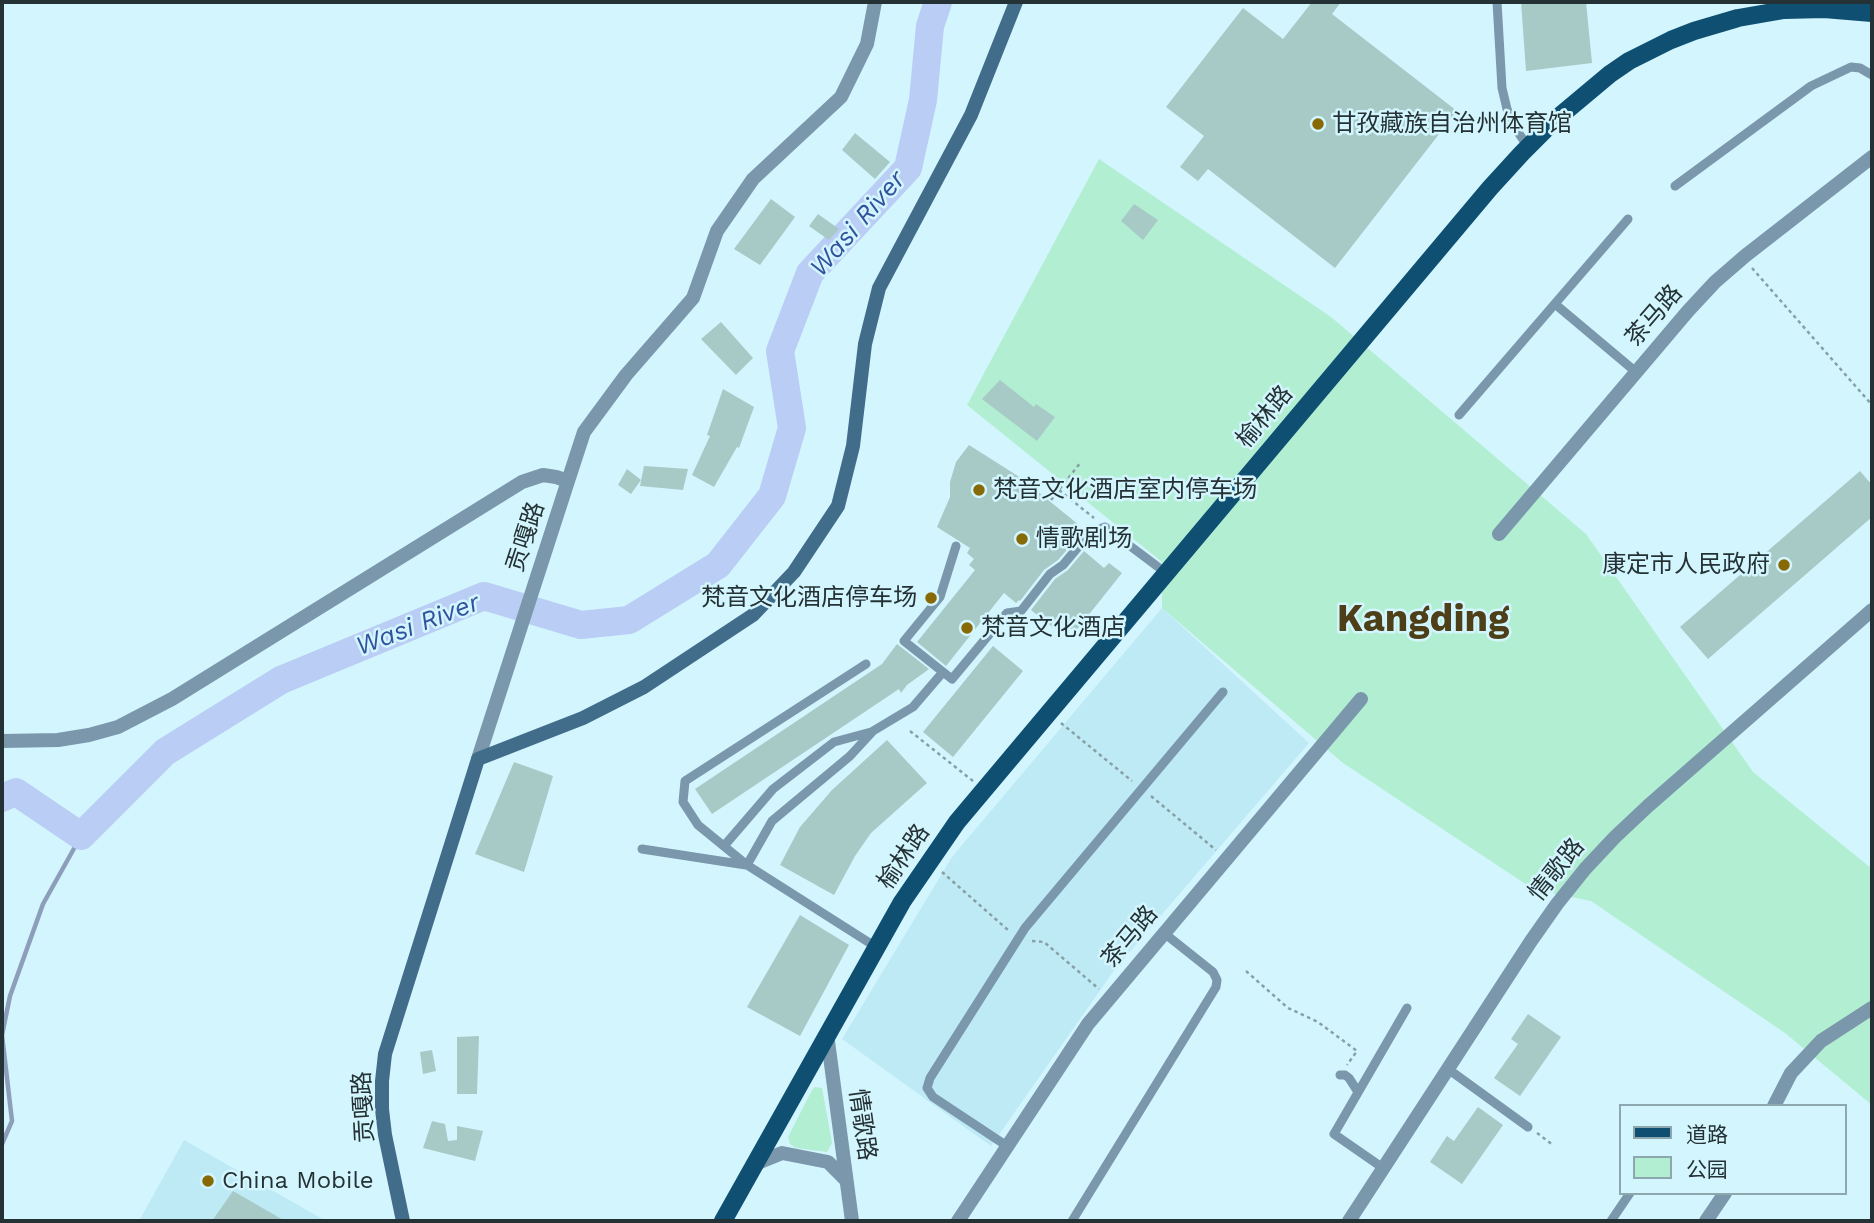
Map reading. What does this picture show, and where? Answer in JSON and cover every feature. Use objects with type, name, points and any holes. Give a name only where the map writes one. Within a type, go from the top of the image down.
[{"type":"main road","points":[[478,759],[583,718],[644,687],[753,615],[794,572],[838,506],[853,446],[865,344],[879,288],[971,115],[1016,2]]},
{"type":"main road","name":"榆林路","points":[[723,1221],[902,902],[957,822],[1481,199],[1528,147],[1573,104],[1610,74],[1629,61],[1694,31],[1738,18],[1784,10],[1824,9],[1872,13]]},
{"type":"main road","name":"贡嘎路","points":[[403,1221],[382,1109],[385,1054],[478,759]]},
{"type":"street","points":[[568,481],[584,432],[626,375],[693,298],[717,231],[753,179],[841,97],[867,44],[875,2]]},
{"type":"street","name":"茶马路","points":[[1499,534],[1701,296],[1743,257],[1872,157]]},
{"type":"street","name":"贡嘎路","points":[[2,741],[58,740],[118,727],[172,699],[522,482],[543,475],[568,481],[478,759]]},
{"type":"street","name":"情歌路","points":[[1349,1221],[1544,923],[1578,878],[1648,806],[1872,610]]},
{"type":"street","name":"茶马路","points":[[958,1221],[1076,1041],[1109,998],[1361,698]]},
{"type":"street","points":[[1775,1104],[1791,1073],[1821,1041],[1872,1008]]},
{"type":"street","name":"情歌路","points":[[827,1034],[852,1221]]},
{"type":"street","points":[[755,1164],[782,1153],[828,1162],[846,1180]]},
{"type":"street","points":[[1706,1221],[1724,1195]]},
{"type":"lane","points":[[1497,2],[1502,88],[1507,109],[1528,147]]},
{"type":"lane","points":[[1675,186],[1811,86],[1851,67],[1860,68],[1872,75]]},
{"type":"lane","points":[[1459,415],[1628,219]]},
{"type":"lane","points":[[1555,304],[1636,372]]},
{"type":"lane","points":[[956,546],[940,597],[904,641],[952,679],[1007,613],[1021,611],[1090,533],[1105,527],[1166,573]]},
{"type":"lane","points":[[866,664],[685,781],[683,802],[698,825],[747,865],[876,947]]},
{"type":"lane","points":[[747,865],[772,821],[850,756],[873,732],[913,706],[943,672]]},
{"type":"lane","points":[[1007,1146],[933,1097],[927,1088],[928,1083],[1025,928],[1223,692]]},
{"type":"lane","points":[[724,846],[773,789],[803,765],[834,742],[873,732]]},
{"type":"lane","points":[[642,849],[747,865]]},
{"type":"lane","points":[[1072,1221],[1216,987],[1217,980],[1210,970],[1164,933]]},
{"type":"lane","points":[[1383,1168],[1334,1134],[1407,1008]]},
{"type":"lane","points":[[1448,1069],[1528,1127]]},
{"type":"lane","points":[[1340,1075],[1345,1074],[1358,1092]]},
{"type":"lane","points":[[1611,1221],[1629,1195]]},
{"type":"path","points":[[1743,257],[1872,405]]},
{"type":"path","points":[[1051,500],[1081,462]]},
{"type":"path","points":[[1059,490],[1105,527]]},
{"type":"path","points":[[1048,712],[1115,767]]},
{"type":"path","points":[[909,731],[984,789]]},
{"type":"path","points":[[1168,810],[1226,858]]},
{"type":"path","points":[[928,861],[995,917]]},
{"type":"path","points":[[1044,942],[1109,998]]},
{"type":"path","points":[[1246,971],[1288,1008],[1318,1022],[1356,1051],[1340,1075]]},
{"type":"path","points":[[1528,1127],[1553,1145]]},
{"type":"shaded area","points":[[1162,608],[1309,743],[1115,969],[991,1146],[842,1039],[952,857]]},
{"type":"shaded area","name":"China Mobile","points":[[184,1140],[326,1221],[139,1221]]},
{"type":"green space","points":[[1099,159],[1331,317],[1586,534],[1753,772],[1872,869],[1872,1105],[1785,1033],[1591,901],[1533,889],[1343,763],[1162,608],[1162,562],[967,405]]},
{"type":"green space","points":[[815,1087],[822,1088],[832,1143],[827,1152],[796,1148],[790,1144],[788,1137]]},
{"type":"building","name":"甘孜藏族自治州体育馆","points":[[1312,2],[1341,2],[1332,14],[1457,111],[1335,268],[1208,169],[1198,181],[1180,167],[1204,136],[1166,107],[1243,8],[1283,39]]},
{"type":"building","points":[[1521,2],[1586,2],[1592,63],[1526,71]]},
{"type":"building","points":[[855,133],[890,162],[875,179],[842,150]]},
{"type":"building","points":[[771,199],[795,217],[760,265],[734,249]]},
{"type":"building","points":[[1134,204],[1158,220],[1143,240],[1121,221]]},
{"type":"building","points":[[818,214],[839,229],[829,240],[809,226]]},
{"type":"building","points":[[721,322],[753,358],[736,375],[701,339]]},
{"type":"building","points":[[1000,380],[1034,407],[1036,404],[1055,417],[1037,441],[982,399]]},
{"type":"building","points":[[723,389],[754,407],[739,448],[737,447],[714,487],[692,475],[710,436],[707,435]]},
{"type":"building","points":[[969,445],[1021,478],[1079,525],[1068,539],[1073,543],[1058,560],[1044,570],[1020,601],[1016,603],[1004,593],[946,666],[917,642],[975,570],[969,565],[974,559],[967,553],[970,548],[937,527],[950,497],[950,482],[956,462]]},
{"type":"building","points":[[644,466],[688,469],[683,490],[640,486]]},
{"type":"building","points":[[627,469],[641,480],[631,494],[618,485]]},
{"type":"building","points":[[1860,471],[1872,485],[1872,517],[1708,659],[1680,627]]},
{"type":"building","points":[[1084,551],[1104,568],[1109,563],[1122,573],[1075,632],[1063,622],[1056,630],[1031,610],[1055,579],[1068,570]]},
{"type":"building","points":[[897,644],[929,669],[907,685],[901,693],[899,689],[712,814],[695,789],[882,664]]},
{"type":"building","points":[[993,646],[1023,671],[953,757],[923,732]]},
{"type":"building","points":[[887,740],[927,783],[871,833],[834,895],[780,865],[800,827],[832,790]]},
{"type":"building","points":[[514,762],[553,776],[524,872],[475,854]]},
{"type":"building","points":[[800,915],[849,945],[800,1036],[747,1007]]},
{"type":"building","points":[[1528,1014],[1561,1037],[1520,1096],[1494,1078],[1518,1044],[1511,1039]]},
{"type":"building","points":[[479,1036],[477,1094],[457,1094],[457,1037]]},
{"type":"building","points":[[432,1050],[436,1071],[423,1074],[420,1052]]},
{"type":"building","points":[[1478,1107],[1503,1125],[1462,1184],[1430,1162],[1447,1136],[1454,1141]]},
{"type":"building","points":[[432,1121],[445,1124],[448,1141],[457,1140],[457,1126],[483,1131],[475,1161],[423,1148]]},
{"type":"building","points":[[233,1191],[285,1221],[212,1221]]},
{"type":"waterway","name":"Wasi River","points":[[2,798],[16,792],[81,836],[165,752],[281,680],[484,596],[581,625],[629,620],[718,565],[772,496],[792,428],[780,351],[810,273],[908,168],[923,100],[930,26],[938,2]]},
{"type":"waterway","points":[[2,1144],[12,1121],[2,1035],[10,996],[43,904],[81,836]]},
{"type":"place","name":"甘孜藏族自治州体育馆","points":[[1318,124]]},
{"type":"place","name":"梵音文化酒店室内停车场","points":[[979,490]]},
{"type":"place","name":"情歌剧场","points":[[1022,539]]},
{"type":"place","name":"康定市人民政府","points":[[1784,565]]},
{"type":"place","name":"梵音文化酒店停车场","points":[[931,598]]},
{"type":"place","name":"梵音文化酒店","points":[[967,628]]},
{"type":"place","name":"China Mobile","points":[[208,1181]]},
{"type":"district","name":"Kangding","points":[[1423,620]]}]
